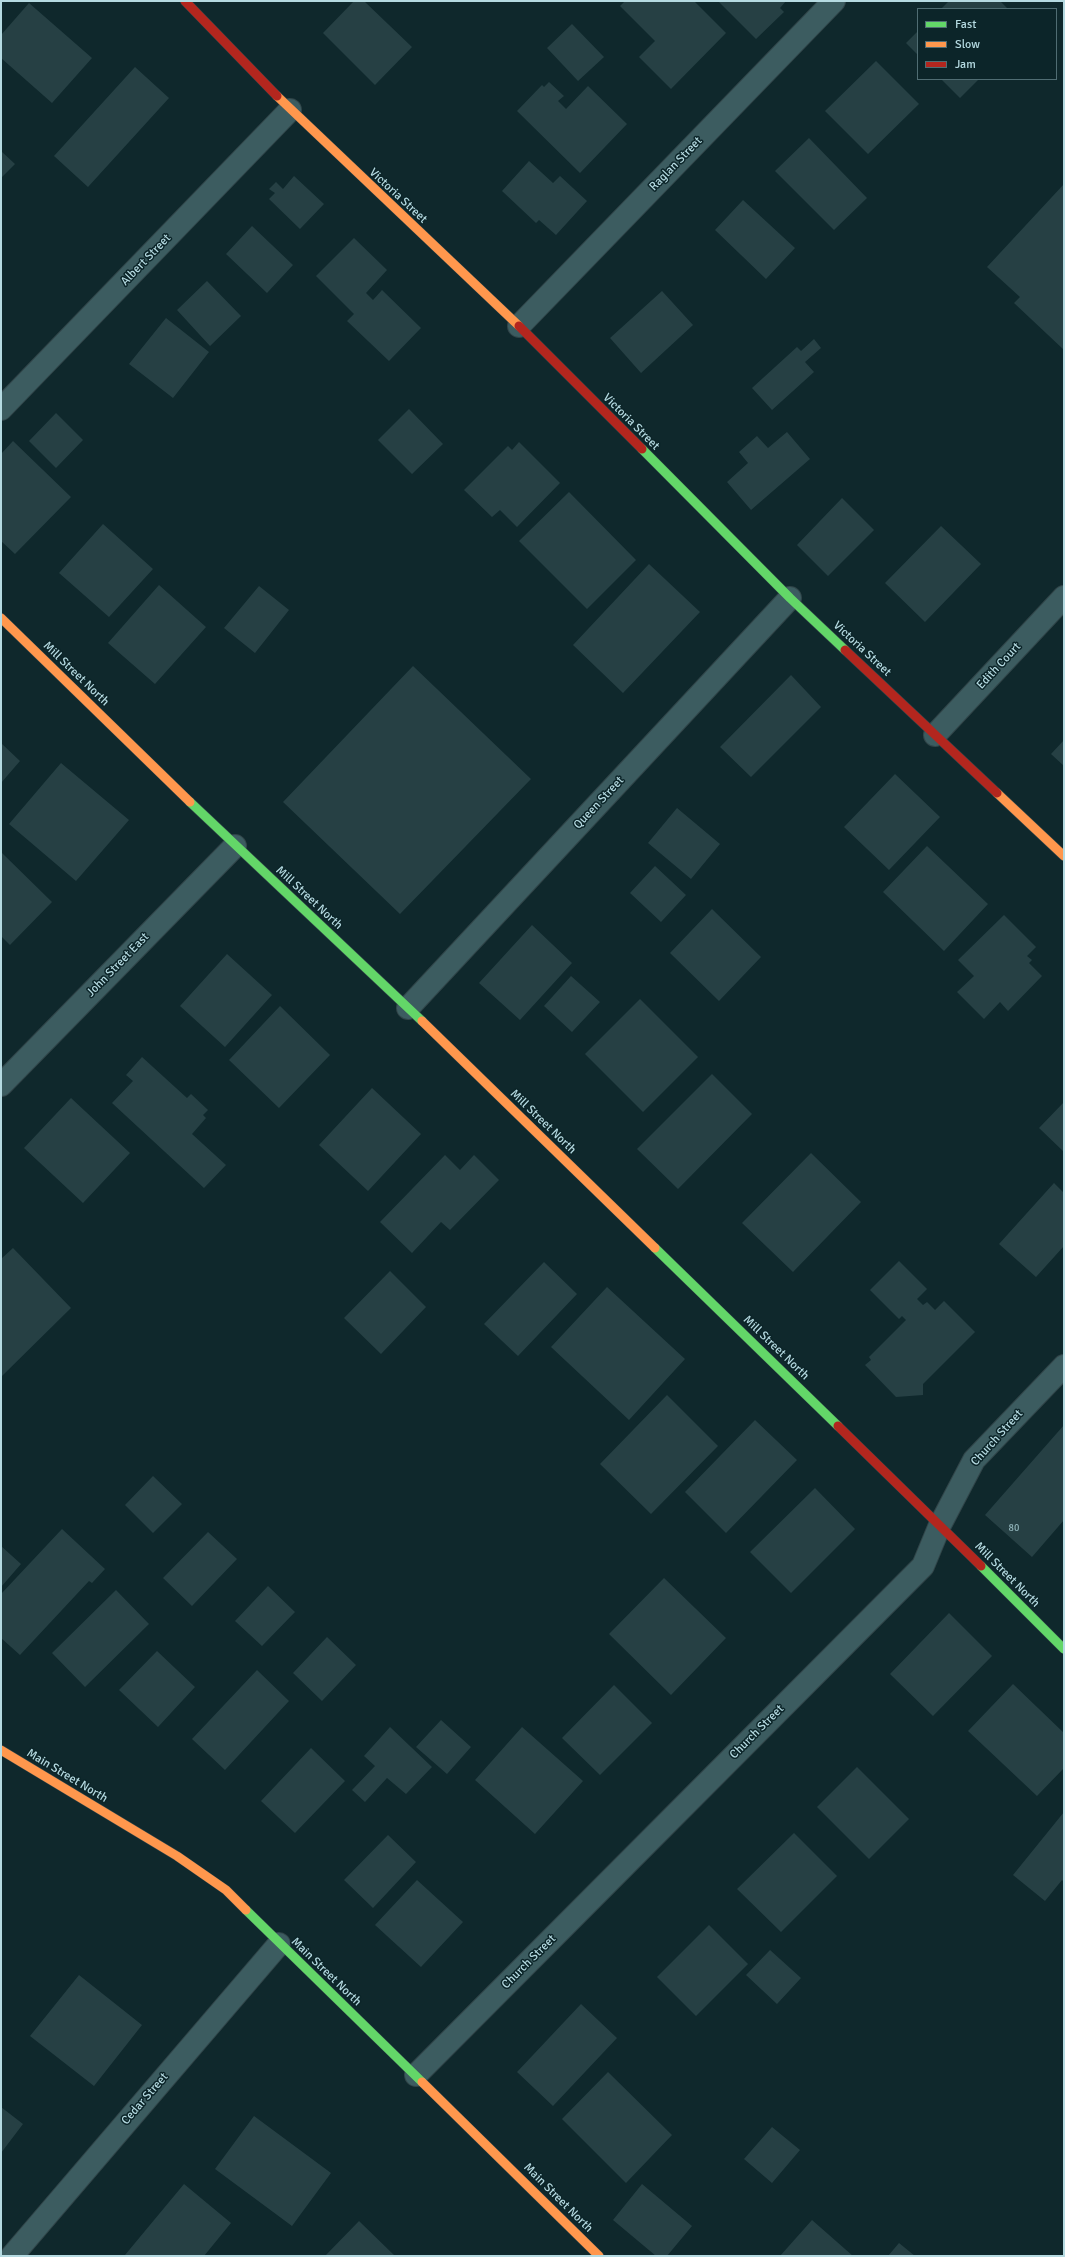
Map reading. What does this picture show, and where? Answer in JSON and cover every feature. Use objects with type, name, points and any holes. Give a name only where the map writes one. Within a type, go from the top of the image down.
[{"type":"street","name":"Victoria Street","points":[[185,1],[290,110],[519,326],[790,598],[1064,856]]},
{"type":"street","name":"Raglan Street","points":[[519,326],[834,1]]},
{"type":"street","name":"Albert Street","points":[[1,409],[290,110]]},
{"type":"street","name":"Edith Court","points":[[935,735],[1064,597]]},
{"type":"street","name":"Queen Street","points":[[408,1008],[790,598]]},
{"type":"street","name":"Mill Street North","points":[[1,618],[235,846],[408,1008],[940,1525],[1064,1649]]},
{"type":"street","name":"John Street East","points":[[1,1085],[235,846]]},
{"type":"street","name":"Church Street","points":[[416,2074],[923,1566],[940,1525],[974,1460],[1064,1366]]},
{"type":"street","name":"Main Street North","points":[[1,1750],[177,1856],[220,1886],[416,2074],[599,2256]]},
{"type":"street","name":"Cedar Street","points":[[12,2256],[279,1944]]},
{"type":"building","points":[[354,1],[364,1],[412,47],[375,85],[323,33]]},
{"type":"building","points":[[625,1],[694,1],[726,33],[671,89],[639,57],[655,41],[620,6]]},
{"type":"building","points":[[718,1],[786,1],[780,8],[784,12],[756,39]]},
{"type":"building","points":[[949,1],[1000,1],[1007,8],[942,8]]},
{"type":"building","points":[[29,3],[92,58],[52,103],[1,58],[1,35]]},
{"type":"building","points":[[572,24],[604,57],[578,81],[547,48]]},
{"type":"building","points":[[917,32],[917,54],[906,43]]},
{"type":"building","points":[[876,61],[919,104],[868,154],[825,111]]},
{"type":"building","points":[[135,67],[169,98],[88,187],[54,156]]},
{"type":"building","points":[[942,80],[978,80],[960,98]]},
{"type":"building","points":[[549,82],[564,96],[558,101],[566,109],[588,86],[627,124],[580,173],[517,111],[542,85],[544,87]]},
{"type":"building","points":[[809,138],[867,198],[834,230],[775,171]]},
{"type":"building","points":[[1,151],[15,164],[1,178]]},
{"type":"building","points":[[529,161],[553,183],[560,176],[587,201],[556,235],[539,220],[536,223],[502,191]]},
{"type":"building","points":[[294,176],[324,204],[300,229],[269,199],[275,193],[269,189],[276,182],[283,189]]},
{"type":"building","points":[[1064,184],[1064,350],[1014,303],[1020,297],[987,267]]},
{"type":"building","points":[[743,200],[795,248],[766,279],[715,230]]},
{"type":"building","points":[[252,226],[293,265],[267,293],[226,254]]},
{"type":"building","points":[[354,238],[387,270],[366,293],[373,300],[382,290],[421,328],[389,361],[347,321],[354,314],[316,276]]},
{"type":"building","points":[[207,281],[241,316],[210,346],[177,310]]},
{"type":"building","points":[[662,291],[693,325],[641,373],[610,338]]},
{"type":"building","points":[[166,318],[209,352],[173,398],[129,364]]},
{"type":"building","points":[[814,339],[821,348],[805,362],[814,372],[772,410],[752,388],[797,347],[801,351]]},
{"type":"building","points":[[409,409],[443,444],[412,474],[378,440]]},
{"type":"building","points":[[56,413],[83,440],[56,468],[29,441]]},
{"type":"building","points":[[787,432],[810,459],[751,510],[727,482],[748,463],[739,452],[757,436],[768,448]]},
{"type":"building","points":[[13,441],[71,497],[15,554],[1,541],[1,454]]},
{"type":"building","points":[[519,442],[560,483],[517,527],[500,510],[492,517],[464,490],[508,446],[512,450]]},
{"type":"building","points":[[569,492],[636,560],[587,609],[519,541]]},
{"type":"building","points":[[842,498],[874,530],[828,576],[797,545]]},
{"type":"building","points":[[103,524],[153,569],[109,617],[59,573]]},
{"type":"building","points":[[941,526],[981,564],[925,622],[885,583]]},
{"type":"building","points":[[649,564],[700,612],[623,693],[573,645]]},
{"type":"building","points":[[159,585],[206,627],[155,684],[108,643]]},
{"type":"building","points":[[259,586],[289,610],[255,653],[224,628]]},
{"type":"building","points":[[413,666],[531,779],[400,914],[283,802]]},
{"type":"building","points":[[791,675],[821,707],[751,777],[720,747]]},
{"type":"building","points":[[1064,740],[1064,766],[1051,754]]},
{"type":"building","points":[[1,743],[20,761],[1,783]]},
{"type":"building","points":[[61,763],[129,820],[76,881],[9,824]]},
{"type":"building","points":[[895,774],[940,817],[889,870],[844,827]]},
{"type":"building","points":[[677,808],[720,844],[691,879],[648,843]]},
{"type":"building","points":[[927,846],[988,904],[944,951],[883,892]]},
{"type":"building","points":[[1,852],[52,902],[10,945],[1,936]]},
{"type":"building","points":[[655,866],[686,895],[661,922],[630,893]]},
{"type":"building","points":[[712,909],[761,957],[719,1001],[670,953]]},
{"type":"building","points":[[1004,915],[1036,947],[1027,956],[1032,960],[1029,963],[1042,976],[1008,1011],[1000,1002],[984,1019],[957,992],[974,976],[958,960]]},
{"type":"building","points":[[532,925],[572,963],[520,1020],[479,983]]},
{"type":"building","points":[[227,954],[272,995],[225,1047],[180,1006]]},
{"type":"building","points":[[571,976],[600,1002],[572,1032],[544,1006]]},
{"type":"building","points":[[640,999],[698,1057],[643,1112],[585,1054]]},
{"type":"building","points":[[280,1006],[330,1055],[279,1108],[229,1060]]},
{"type":"building","points":[[142,1057],[187,1098],[191,1094],[208,1110],[203,1115],[206,1118],[192,1134],[226,1165],[204,1188],[112,1103],[133,1081],[126,1075]]},
{"type":"building","points":[[712,1074],[752,1114],[678,1189],[637,1149]]},
{"type":"building","points":[[372,1088],[421,1134],[368,1191],[319,1145]]},
{"type":"building","points":[[71,1098],[130,1153],[83,1203],[24,1148]]},
{"type":"building","points":[[1064,1102],[1064,1152],[1039,1128]]},
{"type":"building","points":[[811,1153],[861,1202],[793,1272],[742,1223]]},
{"type":"building","points":[[445,1155],[460,1170],[474,1155],[499,1180],[450,1230],[441,1222],[412,1253],[380,1222]]},
{"type":"building","points":[[1054,1183],[1064,1193],[1064,1246],[1036,1277],[999,1244]]},
{"type":"building","points":[[13,1248],[71,1308],[1,1377],[1,1259]]},
{"type":"building","points":[[899,1261],[927,1289],[917,1299],[923,1305],[927,1302],[935,1310],[944,1301],[975,1332],[923,1384],[923,1395],[896,1397],[865,1365],[871,1360],[869,1357],[906,1320],[902,1316],[899,1319],[870,1290]]},
{"type":"building","points":[[544,1262],[577,1294],[518,1356],[484,1324]]},
{"type":"building","points":[[390,1271],[426,1307],[381,1354],[344,1318]]},
{"type":"building","points":[[607,1287],[685,1359],[629,1420],[551,1347]]},
{"type":"building","points":[[667,1395],[718,1446],[651,1514],[600,1464]]},
{"type":"building","points":[[755,1420],[797,1460],[726,1533],[685,1492]]},
{"type":"building","points":[[1064,1425],[1064,1520],[1032,1557],[985,1515]]},
{"type":"building","points":[[153,1476],[182,1504],[153,1533],[125,1505]]},
{"type":"building","points":[[815,1488],[855,1529],[791,1593],[750,1552]]},
{"type":"building","points":[[62,1529],[105,1569],[92,1583],[89,1581],[20,1655],[1,1638],[1,1594]]},
{"type":"building","points":[[208,1532],[237,1559],[192,1606],[163,1578]]},
{"type":"building","points":[[1,1546],[21,1564],[1,1587]]},
{"type":"building","points":[[664,1578],[726,1638],[671,1695],[609,1634]]},
{"type":"building","points":[[268,1586],[295,1612],[262,1646],[235,1621]]},
{"type":"building","points":[[116,1590],[149,1624],[85,1687],[52,1653]]},
{"type":"building","points":[[949,1613],[992,1656],[933,1716],[890,1674]]},
{"type":"building","points":[[327,1637],[356,1665],[322,1701],[293,1673]]},
{"type":"building","points":[[157,1651],[195,1687],[158,1727],[119,1690]]},
{"type":"building","points":[[257,1670],[289,1701],[225,1770],[192,1739]]},
{"type":"building","points":[[1013,1684],[1064,1733],[1064,1768],[1037,1796],[968,1731]]},
{"type":"building","points":[[614,1685],[652,1723],[600,1775],[562,1738]]},
{"type":"building","points":[[441,1720],[471,1747],[447,1774],[416,1747]]},
{"type":"building","points":[[390,1727],[432,1767],[406,1794],[387,1778],[365,1802],[352,1790],[375,1766],[364,1756]]},
{"type":"building","points":[[522,1727],[583,1781],[535,1834],[475,1780]]},
{"type":"building","points":[[311,1748],[345,1781],[295,1833],[261,1801]]},
{"type":"building","points":[[857,1767],[909,1819],[869,1859],[817,1807]]},
{"type":"building","points":[[1064,1812],[1064,1882],[1062,1880],[1045,1901],[1013,1875]]},
{"type":"building","points":[[794,1833],[837,1876],[781,1932],[737,1889]]},
{"type":"building","points":[[388,1835],[416,1862],[373,1908],[344,1880]]},
{"type":"building","points":[[417,1880],[463,1922],[421,1967],[375,1925]]},
{"type":"building","points":[[709,1925],[748,1964],[696,2016],[657,1977]]},
{"type":"building","points":[[770,1950],[801,1978],[777,2004],[746,1975]]},
{"type":"building","points":[[79,1975],[142,2025],[94,2086],[30,2036]]},
{"type":"building","points":[[581,2004],[617,2038],[553,2106],[517,2072]]},
{"type":"building","points":[[608,2072],[672,2135],[626,2183],[562,2119]]},
{"type":"building","points":[[1,2107],[23,2124],[1,2153]]},
{"type":"building","points":[[254,2116],[331,2173],[292,2226],[215,2169]]},
{"type":"building","points":[[772,2127],[800,2150],[772,2183],[744,2159]]},
{"type":"building","points":[[184,2184],[231,2223],[204,2256],[126,2256],[125,2255]]},
{"type":"building","points":[[642,2184],[692,2226],[667,2256],[656,2256],[613,2220]]},
{"type":"building","points":[[812,2220],[853,2256],[780,2256]]},
{"type":"building","points":[[359,2221],[395,2256],[325,2256]]},
{"type":"building","points":[[899,2243],[915,2256],[888,2256]]},
{"type":"traffic: fast","points":[[642,449],[790,598],[845,650]]},
{"type":"traffic: fast","points":[[190,802],[422,1021]]},
{"type":"traffic: fast","points":[[655,1248],[838,1426]]},
{"type":"traffic: fast","points":[[981,1566],[1064,1649]]},
{"type":"traffic: fast","points":[[246,1910],[422,2082]]},
{"type":"traffic: slow","points":[[277,96],[519,326]]},
{"type":"traffic: slow","points":[[1,618],[190,802]]},
{"type":"traffic: slow","points":[[997,793],[1064,856]]},
{"type":"traffic: slow","points":[[422,1021],[655,1248]]},
{"type":"traffic: slow","points":[[1,1750],[177,1856],[226,1890],[246,1910]]},
{"type":"traffic: slow","points":[[422,2082],[599,2256]]},
{"type":"traffic: jam","points":[[185,1],[277,96]]},
{"type":"traffic: jam","points":[[519,326],[642,449]]},
{"type":"traffic: jam","points":[[845,650],[997,793]]},
{"type":"traffic: jam","points":[[838,1426],[981,1566]]}]
